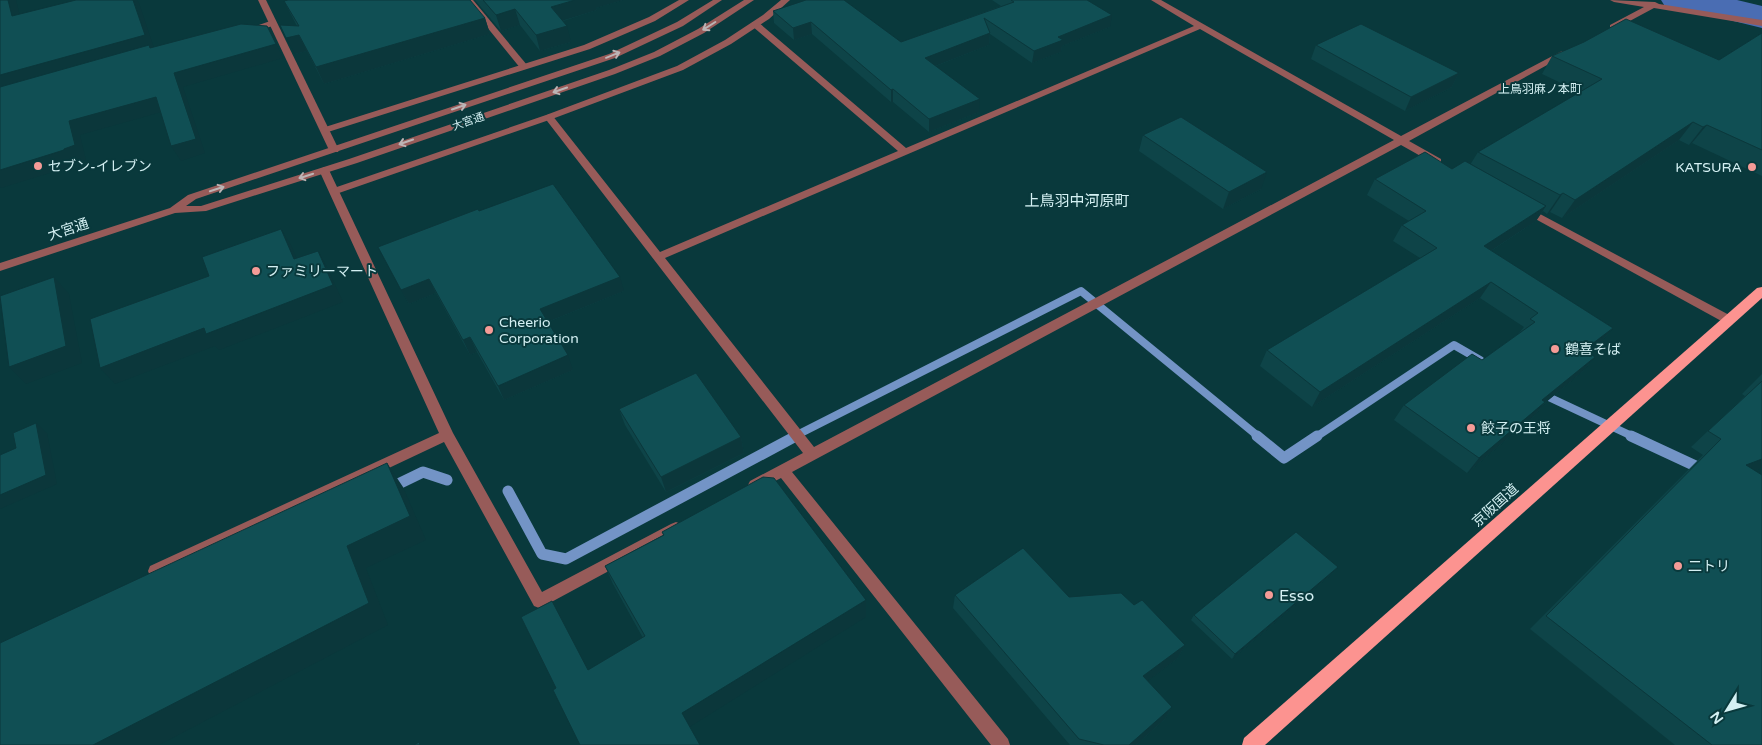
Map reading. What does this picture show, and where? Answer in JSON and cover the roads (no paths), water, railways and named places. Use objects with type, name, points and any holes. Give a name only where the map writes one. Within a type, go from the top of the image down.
[{"type":"highway","name":"京阪国道","points":[[1251,745],[1762,291]]},
{"type":"street","points":[[262,0],[334,150]]},
{"type":"street","points":[[469,0],[524,67]]},
{"type":"street","points":[[325,130],[587,47],[652,19],[685,0]]},
{"type":"street","name":"大宮通","points":[[174,210],[192,197],[612,56],[659,35],[700,13],[718,0]]},
{"type":"street","name":"大宮通","points":[[0,267],[174,210],[202,209],[324,170],[648,58],[701,32],[750,0]]},
{"type":"street","points":[[335,191],[549,117],[680,68],[728,42],[786,0]]},
{"type":"street","points":[[1155,0],[1199,27],[1443,164]]},
{"type":"street","points":[[1614,0],[1655,4],[1762,23]]},
{"type":"street","points":[[1602,32],[1655,4]]},
{"type":"street","points":[[236,34],[273,23]]},
{"type":"street","points":[[754,24],[905,152]]},
{"type":"street","points":[[658,257],[1199,27]]},
{"type":"street","points":[[748,489],[1576,47]]},
{"type":"street","points":[[549,117],[812,454]]},
{"type":"street","points":[[324,170],[447,434],[540,601],[687,522]]},
{"type":"street","points":[[1512,202],[1729,320]]},
{"type":"street","points":[[143,577],[447,434]]},
{"type":"street","points":[[782,470],[1002,745]]},
{"type":"waterway","points":[[1679,0],[1714,5],[1762,17]]},
{"type":"waterway","points":[[793,437],[1081,291],[1259,437]]},
{"type":"waterway","points":[[1316,437],[1454,345],[1480,360]]},
{"type":"waterway","points":[[1540,393],[1634,437]]},
{"type":"waterway","points":[[508,491],[542,554],[566,559],[796,436]]},
{"type":"waterway","points":[[1257,436],[1284,458],[1317,436]]},
{"type":"waterway","points":[[1631,436],[1702,469]]},
{"type":"waterway","points":[[390,488],[423,472],[447,480]]},
{"type":"place","name":"セブン-イレブン","points":[[38,166]]},
{"type":"place","name":"KATSURA","points":[[1752,167]]},
{"type":"place","name":"ファミリーマート","points":[[256,271]]},
{"type":"place","name":"Cheerio Corporation","points":[[489,330]]},
{"type":"place","name":"鶴喜そば","points":[[1555,349]]},
{"type":"place","name":"餃子の王将","points":[[1471,428]]},
{"type":"place","name":"二トリ","points":[[1678,566]]},
{"type":"place","name":"Esso","points":[[1269,595]]},
{"type":"district","name":"上鳥羽麻ノ本町","points":[[1540,89]]},
{"type":"district","name":"上鳥羽中河原町","points":[[1077,201]]}]
